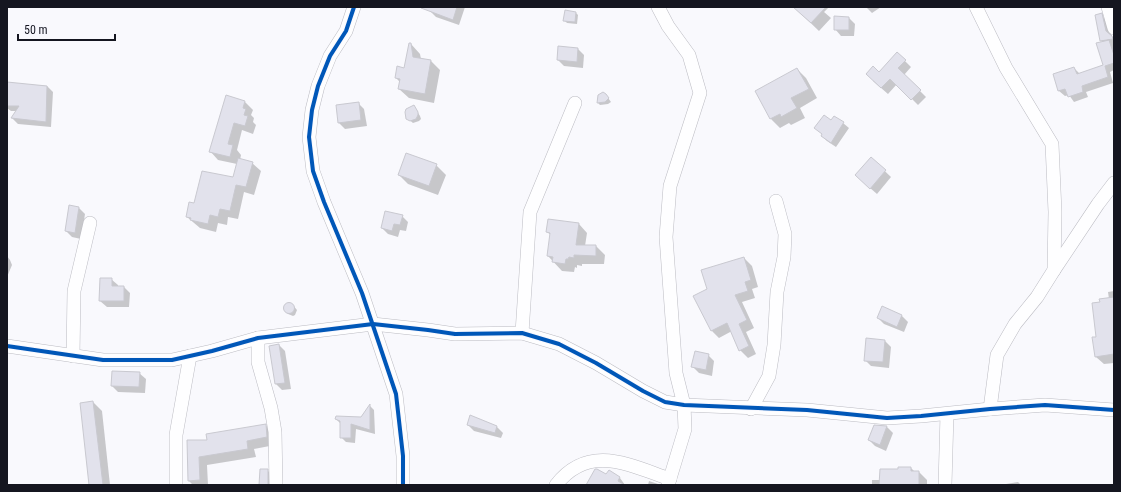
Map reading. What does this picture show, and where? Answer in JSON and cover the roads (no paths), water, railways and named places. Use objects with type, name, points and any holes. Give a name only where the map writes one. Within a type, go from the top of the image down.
[{"type":"street","points":[[354,7],[346,31],[330,56],[318,86],[312,110],[309,137],[315,177],[362,293],[396,394],[404,456],[403,485]]},
{"type":"street","points":[[556,485],[571,469],[596,460],[619,462],[669,482],[685,429],[684,405],[676,373],[666,237],[670,186],[700,93],[689,55],[668,26],[658,7]]},
{"type":"street","points":[[976,7],[1006,68],[1052,144],[1055,212],[1054,270]]},
{"type":"street","points":[[1108,7],[1114,28]]},
{"type":"street","points":[[522,333],[530,212],[575,103]]},
{"type":"street","points":[[990,409],[997,355],[1015,324],[1037,297],[1098,204],[1114,183]]},
{"type":"street","points":[[751,409],[768,376],[774,345],[777,292],[784,257],[785,234],[776,201]]},
{"type":"street","points":[[73,356],[74,291],[90,223]]},
{"type":"street","points":[[7,346],[103,360],[172,360],[258,338],[373,324],[455,334],[522,333],[559,344],[665,402],[684,405],[751,409],[807,410],[887,418],[1044,405],[1114,410]]},
{"type":"street","points":[[258,338],[258,362],[271,408],[275,432],[276,485]]},
{"type":"street","points":[[176,485],[176,435],[190,356]]},
{"type":"street","points":[[945,485],[947,414]]}]
